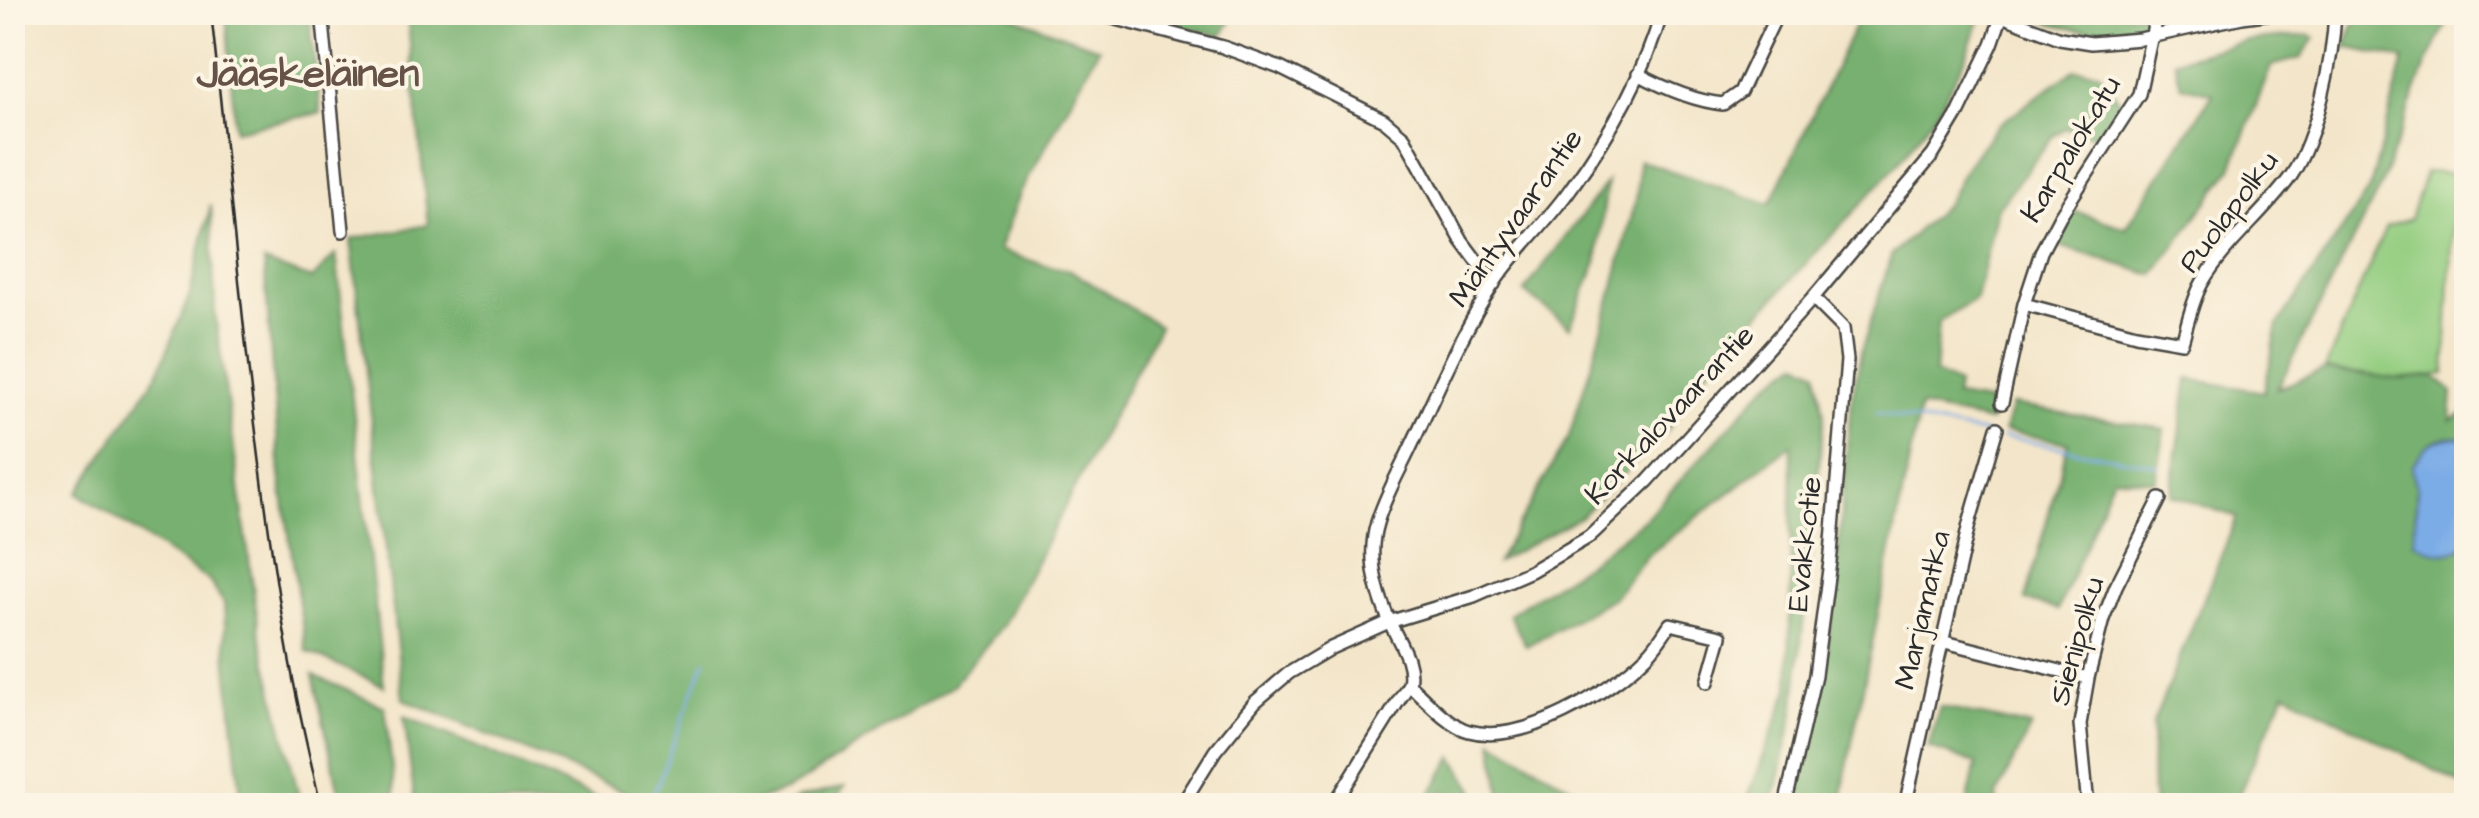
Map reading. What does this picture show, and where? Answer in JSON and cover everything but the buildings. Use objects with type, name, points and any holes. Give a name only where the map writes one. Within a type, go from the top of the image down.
[{"type":"street","points":[[322,12],[343,231]]},
{"type":"street","points":[[1090,12],[1238,52],[1280,68],[1384,120],[1404,137],[1462,241],[1494,284]]},
{"type":"street","name":"Mäntyvaarantie","points":[[1409,684],[1411,674],[1379,592],[1371,556],[1376,524],[1449,365],[1494,284],[1570,190],[1604,138],[1638,74],[1662,12]]},
{"type":"street","points":[[1638,74],[1706,102],[1723,104],[1740,92],[1778,12]]},
{"type":"street","name":"Karpalokatu","points":[[2002,403],[2024,304],[2048,236],[2139,94],[2157,12]]},
{"type":"street","points":[[2002,14],[2060,38],[2091,43],[2152,36],[2279,12]]},
{"type":"street","name":"Puolapolku","points":[[2024,304],[2182,342],[2203,282],[2287,181],[2304,153],[2328,66],[2335,12]]},
{"type":"street","name":"Korkalovaarantie","points":[[1180,806],[1215,751],[1255,702],[1289,673],[1390,622],[1517,578],[1589,537],[1648,481],[1812,298],[1933,155],[1992,44],[2002,14]]},
{"type":"street","name":"Evakkotie","points":[[1786,806],[1815,675],[1831,554],[1847,360],[1842,328],[1812,298]]},
{"type":"street","name":"Marjamatka","points":[[1905,806],[1974,505],[1997,428]]},
{"type":"street","name":"Sienipolku","points":[[2088,806],[2080,724],[2088,678],[2116,586],[2160,499]]},
{"type":"street","points":[[1332,806],[1409,684],[1465,731],[1486,734],[1524,730],[1566,712],[1626,675],[1651,652],[1670,624],[1720,636],[1708,682]]},
{"type":"street","points":[[1941,642],[2088,678]]},
{"type":"green space","points":[[1139,12],[1235,13],[1222,36],[1137,17]]},
{"type":"green space","points":[[2040,12],[2147,13],[2137,27],[2100,31],[2078,30],[2042,20]]},
{"type":"green space","points":[[226,13],[309,13],[321,113],[235,130]]},
{"type":"green space","points":[[407,13],[1003,13],[1099,48],[1020,194],[999,250],[1070,270],[1159,326],[1003,625],[953,685],[788,790],[742,805],[656,805],[403,699],[351,239],[428,225]]},
{"type":"green space","points":[[1861,13],[1983,13],[1965,59],[1937,111],[1897,165],[1695,384],[1667,431],[1581,516],[1497,562],[1569,436],[1609,306],[1637,195],[1639,160],[1770,204]]},
{"type":"green space","points":[[2356,19],[2449,19],[2426,65],[2380,187],[2277,389],[2325,369],[2398,379],[2434,376],[2453,392],[2451,420],[2466,413],[2466,438],[2434,442],[2412,466],[2417,489],[2414,542],[2460,550],[2466,542],[2466,787],[2285,692],[2234,805],[2154,805],[2153,723],[2237,517],[2171,495],[2188,379],[2264,392],[2278,325],[2370,188],[2404,59],[2345,47]]},
{"type":"green space","points":[[2310,35],[2315,38],[2301,58],[2271,66],[2232,168],[2154,275],[2056,245],[2074,211],[2126,228],[2213,93],[2181,85],[2174,60],[2245,41]]},
{"type":"green space","points":[[2075,69],[2098,71],[2122,104],[2097,136],[2066,128],[2054,135],[1997,209],[1976,299],[1939,322],[1935,374],[1957,385],[1955,397],[1995,403],[1990,422],[1920,407],[1842,805],[1795,805],[1812,737],[1833,611],[1851,402],[1862,348],[1892,254],[1947,203],[1967,165],[1998,125]]},
{"type":"green space","points":[[2425,172],[2456,174],[2445,374],[2398,379],[2325,369],[2386,227],[2410,219]]},
{"type":"green space","points":[[1607,182],[1597,262],[1570,327],[1524,292]]},
{"type":"green space","points":[[211,204],[215,315],[259,630],[301,805],[242,805],[224,603],[209,581],[78,493],[158,373],[190,294]]},
{"type":"green space","points":[[336,254],[384,686],[306,651],[280,474],[264,262],[312,279]]},
{"type":"green space","points":[[1799,362],[1817,370],[1824,416],[1794,713],[1773,805],[1745,805],[1789,689],[1792,444],[1647,556],[1613,598],[1526,646],[1509,614],[1588,563],[1646,518],[1768,384]]},
{"type":"green space","points":[[2012,405],[2165,429],[2156,481],[2113,477],[2058,610],[2025,600],[2068,443],[2004,431]]},
{"type":"green space","points":[[313,675],[385,707],[396,805],[342,805]]},
{"type":"green space","points":[[1940,707],[2031,727],[1997,795],[1998,805],[1967,805],[1976,764],[1928,747]]},
{"type":"green space","points":[[404,716],[613,805],[415,805]]},
{"type":"green space","points":[[1493,740],[1600,805],[1525,805],[1501,794]]},
{"type":"green space","points":[[1453,757],[1479,805],[1466,805],[1443,790],[1434,805],[1424,805]]},
{"type":"green space","points":[[844,787],[834,805],[788,805],[797,799]]},
{"type":"water","points":[[2466,438],[2466,542],[2454,551],[2441,553],[2414,542],[2417,489],[2412,466],[2430,445]]},
{"type":"waterway","points":[[1876,413],[1987,434]]},
{"type":"waterway","points":[[2003,437],[2159,466]]},
{"type":"waterway","points":[[649,806],[705,661]]},
{"type":"railway","points":[[211,12],[270,537],[289,660],[321,806]]},
{"type":"district","name":"Jääskeläinen","points":[[308,74]]}]
